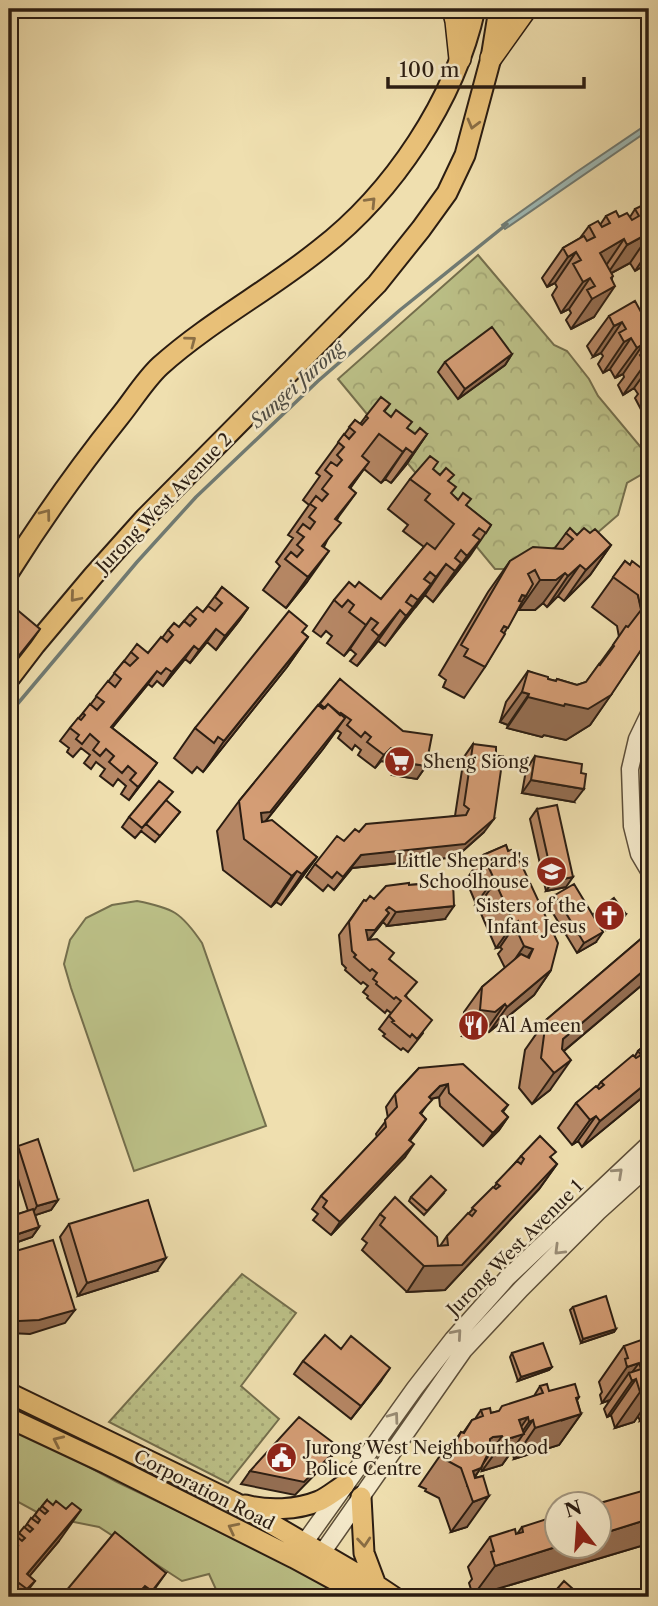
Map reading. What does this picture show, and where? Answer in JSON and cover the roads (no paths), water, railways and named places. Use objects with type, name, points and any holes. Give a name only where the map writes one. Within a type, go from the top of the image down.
[{"type":"highway","points":[[453,9],[460,59]]},
{"type":"highway","points":[[491,58],[526,9]]},
{"type":"main road","points":[[9,572],[38,525],[157,369],[190,341],[319,251],[379,193],[434,116],[460,59],[475,9]]},
{"type":"main road","name":"Jurong West Avenue 2","points":[[9,679],[93,576],[145,518],[377,284],[421,229],[447,193],[465,156],[491,58],[499,9]]},
{"type":"main road","name":"Corporation Road","points":[[9,1393],[234,1502],[299,1550]]},
{"type":"main road","name":"Corporation Road","points":[[9,1418],[299,1550],[371,1591],[394,1597]]},
{"type":"main road","points":[[234,1502],[254,1507],[291,1508],[320,1500],[344,1485]]},
{"type":"main road","points":[[361,1497],[364,1553],[371,1591]]},
{"type":"street","points":[[649,714],[637,739],[630,779],[632,826],[639,854],[649,871]]},
{"type":"street","name":"Jurong West Avenue 1","points":[[299,1550],[453,1339],[498,1288],[649,1144]]},
{"type":"street","name":"Jurong West Avenue 1","points":[[317,1560],[464,1350],[571,1238],[649,1166]]},
{"type":"water","points":[[649,123],[649,130],[505,229],[502,225],[575,173]]},
{"type":"waterway","name":"Sungei Jurong","points":[[9,714],[137,562],[196,497],[318,381],[400,310],[507,224]]},
{"type":"place","name":"Sheng Siong","points":[[400,762]]},
{"type":"place","name":"Little Shepard's Schoolhouse","points":[[552,871]]},
{"type":"place","name":"Sisters of the Infant Jesus","points":[[609,916]]},
{"type":"place","name":"Al Ameen","points":[[474,1026]]},
{"type":"place","name":"Jurong West Neighbourhood Police Centre","points":[[282,1458]]}]
